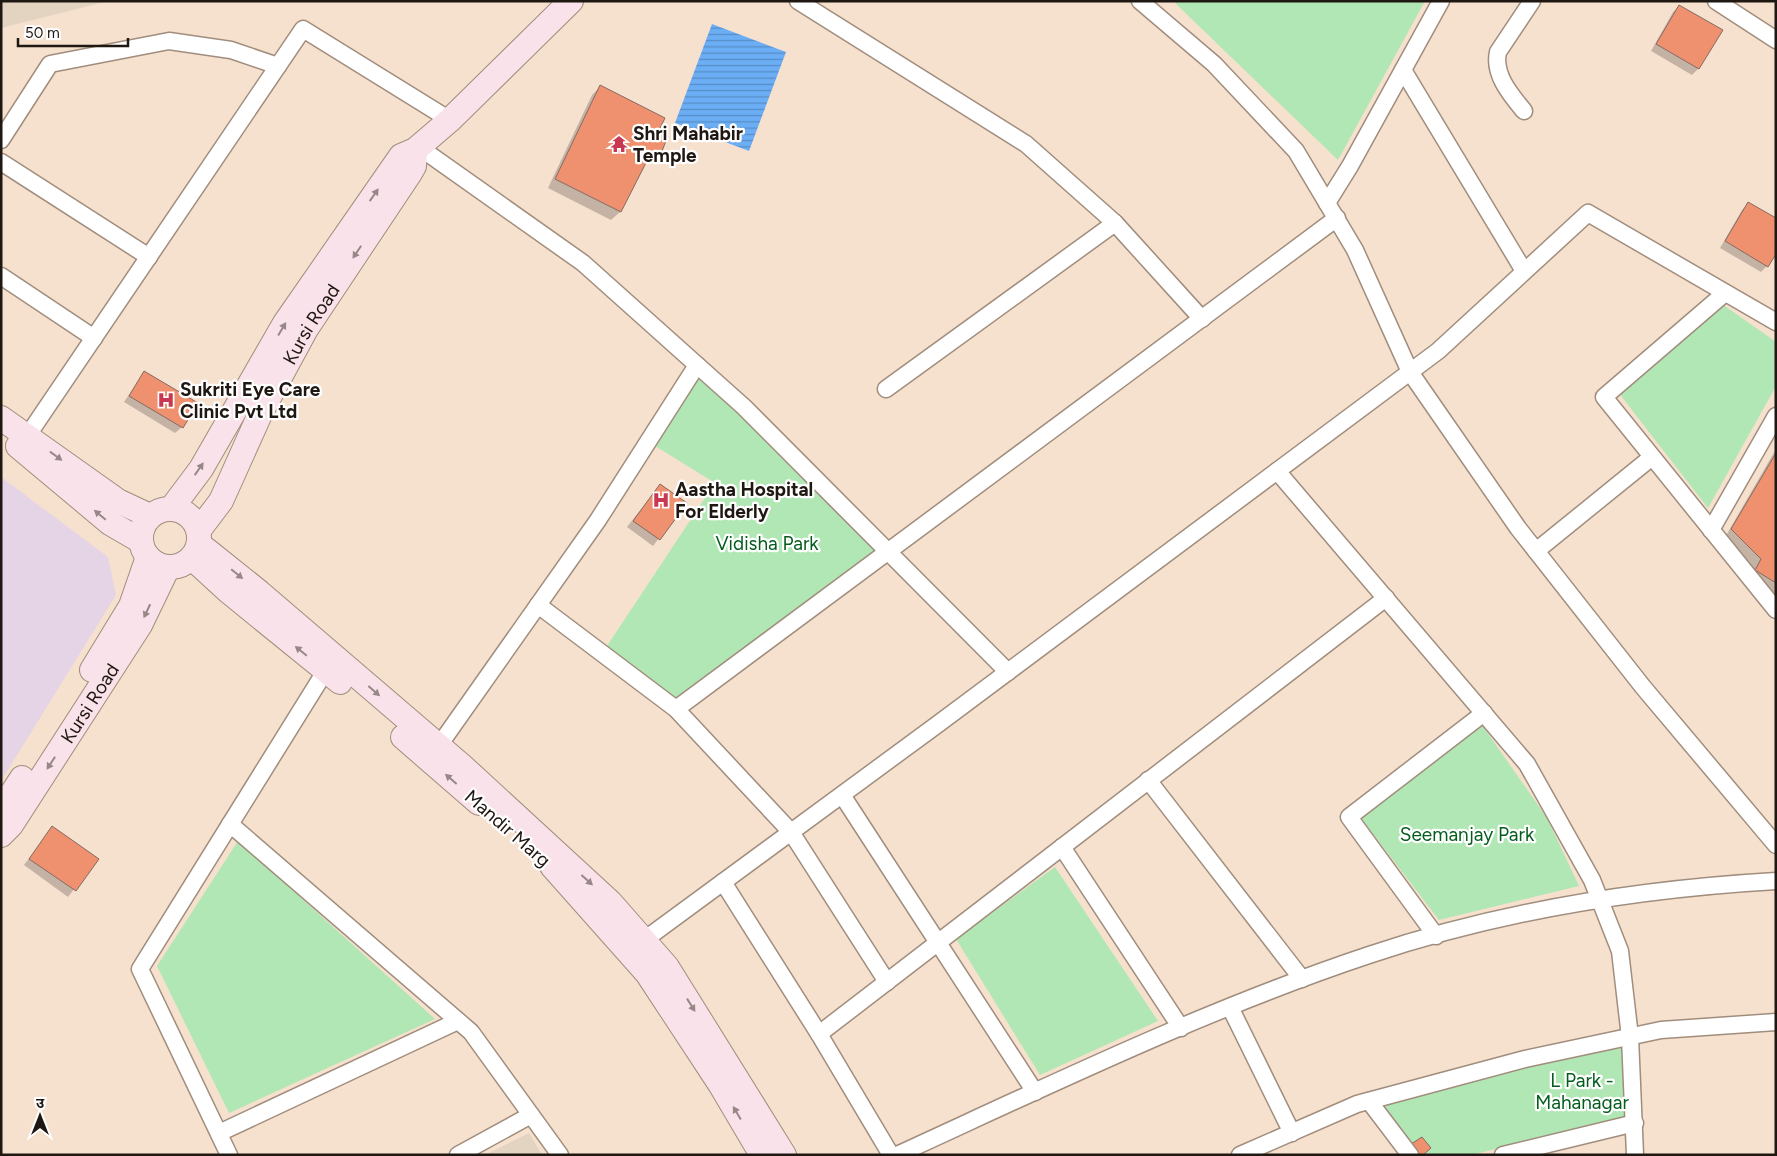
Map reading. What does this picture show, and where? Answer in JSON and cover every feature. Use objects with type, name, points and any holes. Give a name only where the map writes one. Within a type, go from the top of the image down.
[{"type":"main road","name":"Kursi Road","points":[[161,513],[201,469],[286,323],[401,156],[417,148],[450,120],[571,1]]},
{"type":"main road","name":"Kursi Road","points":[[196,544],[221,501],[261,412],[306,329],[410,173],[414,166],[417,148]]},
{"type":"main road","points":[[1,418],[28,435],[118,501],[161,513],[188,515],[196,544],[330,664],[610,902],[636,946],[647,973],[720,1084],[762,1155]]},
{"type":"main road","points":[[1,435],[20,447],[110,523],[152,555],[181,565],[196,544]]},
{"type":"main road","points":[[152,555],[142,532],[161,513]]},
{"type":"main road","name":"Kursi Road","points":[[1,810],[76,697],[131,606],[152,555]]},
{"type":"main road","name":"Kursi Road","points":[[1,835],[11,825],[140,625],[152,555]]},
{"type":"main road","points":[[636,946],[667,967],[784,1155]]},
{"type":"street","points":[[798,1],[1026,144],[1115,223],[1202,318]]},
{"type":"street","points":[[1327,202],[1350,166],[1441,1]]},
{"type":"street","points":[[1524,110],[1499,73],[1497,58],[1498,52],[1532,1]]},
{"type":"street","points":[[1716,1],[1775,38]]},
{"type":"street","points":[[1151,4],[1214,64],[1296,151],[1355,250],[1410,372],[1536,551],[1644,687],[1776,845]]},
{"type":"street","points":[[28,435],[303,29],[450,120]]},
{"type":"street","points":[[1,140],[50,64],[169,41],[231,50],[278,66]]},
{"type":"street","points":[[1403,70],[1524,271]]},
{"type":"street","points":[[417,148],[583,264],[697,365],[744,407],[1008,672]]},
{"type":"street","points":[[1,162],[149,257]]},
{"type":"street","points":[[636,946],[1278,472],[1438,351],[1588,213],[1776,322]]},
{"type":"street","points":[[676,709],[1336,218]]},
{"type":"street","points":[[886,388],[1115,223]]},
{"type":"street","points":[[1,276],[94,338]]},
{"type":"street","points":[[1725,293],[1604,397],[1776,610]]},
{"type":"street","points":[[434,753],[598,520],[697,365]]},
{"type":"street","points":[[1711,530],[1776,416]]},
{"type":"street","points":[[1536,551],[1652,457]]},
{"type":"street","points":[[1278,472],[1527,764],[1592,880],[1620,950],[1630,1037],[1636,1155]]},
{"type":"street","points":[[819,1034],[1386,598]]},
{"type":"street","points":[[538,605],[676,709],[791,832],[887,982]]},
{"type":"street","points":[[229,1155],[140,969],[330,664]]},
{"type":"street","points":[[1436,936],[1349,817],[1484,714]]},
{"type":"street","points":[[1148,780],[1302,979]]},
{"type":"street","points":[[842,795],[1035,1092]]},
{"type":"street","points":[[230,824],[471,1032],[560,1155]]},
{"type":"street","points":[[1062,847],[1181,1028]]},
{"type":"street","points":[[896,1155],[1230,1007],[1370,954],[1474,925],[1599,898],[1700,886],[1776,881]]},
{"type":"street","points":[[723,882],[819,1034],[891,1155]]},
{"type":"street","points":[[1230,1007],[1292,1133]]},
{"type":"street","points":[[219,1133],[458,1020]]},
{"type":"street","points":[[1240,1155],[1369,1101],[1525,1060],[1661,1030],[1776,1022]]},
{"type":"street","points":[[1369,1101],[1410,1155]]},
{"type":"street","points":[[458,1155],[531,1116]]},
{"type":"street","points":[[1503,1155],[1635,1123]]},
{"type":"shaded area","points":[[1,1],[109,1],[1,28]]},
{"type":"shaded area","points":[[1,477],[108,557],[116,595],[1,781]]},
{"type":"shaded area","points":[[529,1133],[542,1155],[485,1155]]},
{"type":"green space","points":[[1177,1],[1425,1],[1338,160],[1175,3]]},
{"type":"green space","points":[[1722,304],[1776,342],[1776,386],[1708,508],[1618,392]]},
{"type":"green space","name":"Vidisha Park","points":[[697,373],[883,550],[675,704],[605,649],[715,483],[652,444]]},
{"type":"green space","name":"Seemanjay Park","points":[[1482,725],[1547,818],[1579,886],[1439,920],[1360,817]]},
{"type":"green space","points":[[238,841],[435,1019],[229,1113],[157,966]]},
{"type":"green space","points":[[1055,867],[1158,1021],[1040,1075],[956,939]]},
{"type":"green space","name":"L Park - Mahanagar","points":[[1622,1044],[1626,1117],[1471,1155],[1419,1155],[1379,1105]]},
{"type":"water","points":[[712,24],[786,52],[749,151],[675,123]]},
{"type":"building","points":[[1679,5],[1723,30],[1699,69],[1656,44]]},
{"type":"building","name":"Shri Mahabir Temple","points":[[600,85],[665,118],[659,130],[668,136],[660,156],[652,151],[621,212],[555,179]]},
{"type":"building","points":[[1748,202],[1776,218],[1776,254],[1768,267],[1725,241]]},
{"type":"building","points":[[144,371],[198,403],[183,428],[129,396]]},
{"type":"building","points":[[1776,453],[1776,583],[1755,570],[1761,559],[1731,529]]},
{"type":"building","points":[[660,484],[687,503],[660,540],[633,521]]},
{"type":"building","points":[[52,826],[99,859],[76,891],[29,859]]},
{"type":"building","points":[[1422,1137],[1431,1148],[1423,1155],[1419,1155],[1411,1144]]},
{"type":"place","name":"Shri Mahabir Temple","points":[[619,144]]},
{"type":"place","name":"Sukriti Eye Care Clinic Pvt Ltd","points":[[166,400]]},
{"type":"place","name":"Aastha Hospital For Elderly","points":[[661,500]]}]
